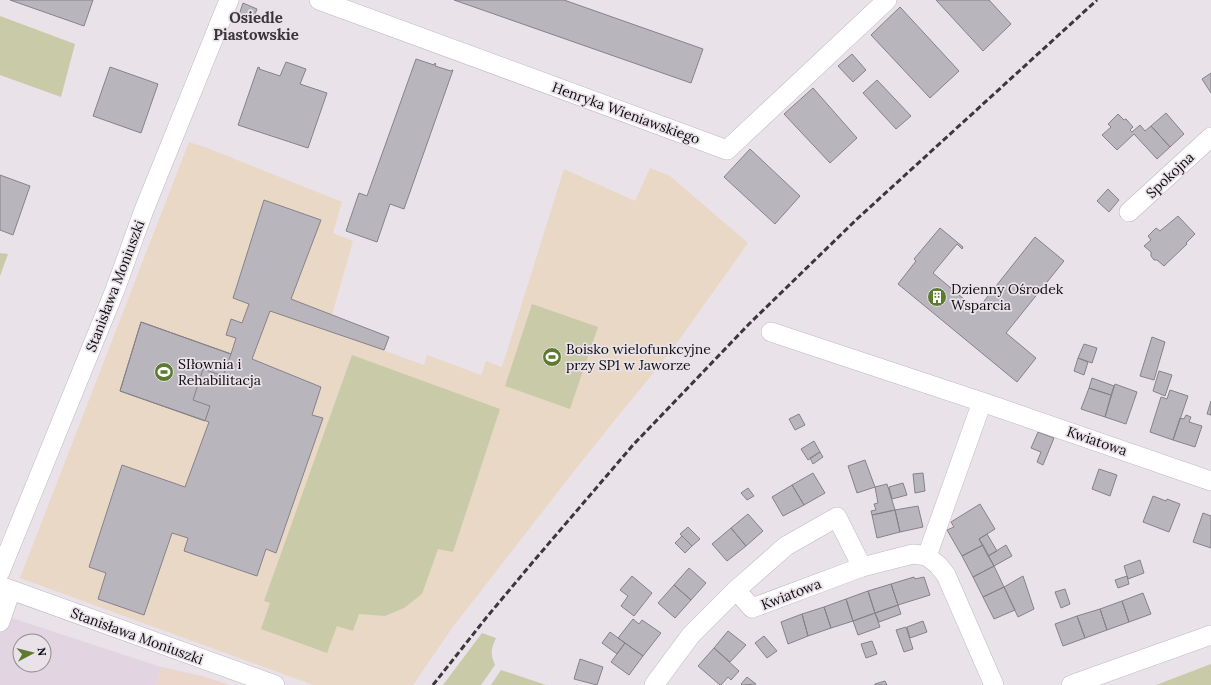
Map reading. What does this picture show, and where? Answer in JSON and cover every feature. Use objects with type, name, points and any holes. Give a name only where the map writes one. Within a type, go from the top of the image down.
[{"type":"street","name":"Stanisława Moniuszki","points":[[0,572],[115,290],[144,210],[229,0]]},
{"type":"street","name":"Henryka Wieniawskiego","points":[[319,0],[727,150],[887,0]]},
{"type":"street","name":"Spokojna","points":[[1130,212],[1211,137]]},
{"type":"street","name":"Kwiatowa","points":[[772,332],[982,402],[1211,481]]},
{"type":"street","points":[[982,402],[927,556],[938,565],[946,575],[994,685]]},
{"type":"street","points":[[654,685],[691,635],[736,590],[786,546],[837,516],[862,567]]},
{"type":"street","name":"Kwiatowa","points":[[736,590],[752,608],[862,567],[913,554],[927,556]]},
{"type":"street","name":"Stanisława Moniuszki","points":[[5,588],[275,685]]},
{"type":"street","points":[[0,622],[5,588]]},
{"type":"street","points":[[1071,685],[1211,635]]},
{"type":"shaded area","points":[[189,142],[342,202],[333,233],[353,241],[332,315],[389,337],[385,351],[424,365],[427,355],[481,375],[486,361],[502,367],[564,169],[635,201],[650,168],[670,176],[748,243],[674,347],[578,466],[452,628],[413,685],[313,685],[20,578]]},
{"type":"shaded area","points":[[0,614],[161,667],[157,685],[0,685]]},
{"type":"shaded area","points":[[161,667],[202,676],[230,685],[157,685]]},
{"type":"green space","points":[[0,16],[75,44],[61,97],[0,75]]},
{"type":"green space","points":[[0,253],[8,254],[0,276]]},
{"type":"green space","name":"Boisko wielofunkcyjne przy SP1 w Jaworze","points":[[532,304],[598,327],[570,409],[505,386]]},
{"type":"green space","points":[[352,355],[500,409],[453,552],[438,549],[422,594],[404,608],[385,616],[359,614],[353,631],[337,626],[327,653],[261,629],[270,603],[264,601]]},
{"type":"green space","points":[[482,633],[496,638],[492,651],[492,657],[495,665],[481,685],[443,685]]},
{"type":"green space","points":[[1211,664],[1211,685],[1156,685]]},
{"type":"green space","points":[[501,670],[546,685],[491,685]]},
{"type":"building","points":[[10,0],[93,0],[84,26]]},
{"type":"building","points":[[454,0],[564,0],[703,49],[691,83]]},
{"type":"building","points":[[936,0],[989,0],[1011,24],[983,51]]},
{"type":"building","points":[[243,3],[257,9],[252,22],[238,18]]},
{"type":"building","points":[[900,7],[959,71],[930,98],[871,35]]},
{"type":"building","points":[[852,54],[866,70],[853,82],[838,66]]},
{"type":"building","points":[[416,59],[434,65],[435,63],[435,66],[451,71],[453,70],[404,209],[390,204],[377,242],[346,231],[359,193],[367,196]]},
{"type":"building","points":[[286,62],[306,69],[300,84],[327,93],[308,148],[238,125],[258,67],[260,68],[259,69],[280,76]]},
{"type":"building","points":[[110,67],[158,84],[141,133],[93,116]]},
{"type":"building","points":[[1211,73],[1211,93],[1202,79]]},
{"type":"building","points":[[877,80],[911,116],[896,129],[863,93]]},
{"type":"building","points":[[813,88],[857,138],[830,163],[784,114]]},
{"type":"building","points":[[1166,113],[1184,134],[1170,147],[1151,126]]},
{"type":"building","points":[[1118,114],[1124,120],[1126,119],[1133,127],[1130,130],[1132,132],[1140,125],[1145,131],[1151,126],[1170,147],[1157,159],[1134,134],[1117,150],[1102,135],[1111,127],[1108,124]]},
{"type":"building","points":[[750,149],[800,196],[775,224],[724,177]]},
{"type":"building","points":[[0,175],[30,186],[13,235],[0,230]]},
{"type":"building","points":[[1108,189],[1119,200],[1109,212],[1097,201]]},
{"type":"building","points":[[264,200],[321,220],[291,299],[389,337],[384,350],[270,311],[252,359],[321,387],[312,415],[323,418],[276,553],[266,549],[257,576],[184,551],[188,538],[172,533],[144,615],[98,599],[106,573],[89,567],[122,465],[185,487],[209,422],[120,391],[141,322],[231,354],[236,338],[226,335],[231,319],[242,323],[249,304],[233,298]]},
{"type":"building","points":[[1178,216],[1195,234],[1186,243],[1187,244],[1164,266],[1157,260],[1154,260],[1151,256],[1151,252],[1144,246],[1151,240],[1148,236],[1156,228],[1160,231]]},
{"type":"building","name":"Dzienny Ośrodek Wsparcia","points":[[940,228],[963,247],[962,249],[957,244],[933,273],[977,310],[1035,237],[1064,261],[1006,333],[1036,358],[1017,382],[898,284],[916,261],[914,259]]},
{"type":"building","name":"SIłownia i Rehabilitacja","points":[[141,322],[231,354],[223,376],[203,369],[193,400],[210,406],[205,421],[120,391]]},
{"type":"building","points":[[1152,337],[1165,342],[1154,380],[1140,376]]},
{"type":"building","points":[[1084,344],[1097,348],[1092,363],[1078,358]]},
{"type":"building","points":[[1078,358],[1088,362],[1084,375],[1074,371]]},
{"type":"building","points":[[1159,371],[1172,375],[1165,396],[1153,391]]},
{"type":"building","points":[[1092,378],[1114,386],[1111,395],[1089,388]]},
{"type":"building","points":[[1115,384],[1137,392],[1126,424],[1105,417]]},
{"type":"building","points":[[1089,388],[1111,395],[1105,417],[1081,409]]},
{"type":"building","points":[[1170,390],[1188,396],[1173,440],[1150,432],[1161,397],[1167,399]]},
{"type":"building","points":[[1211,401],[1211,415],[1207,414]]},
{"type":"building","points":[[799,414],[805,425],[795,430],[789,419]]},
{"type":"building","points":[[1186,415],[1191,417],[1189,422],[1202,426],[1195,447],[1173,440],[1180,418],[1184,419]]},
{"type":"building","points":[[1038,432],[1054,438],[1043,465],[1037,462],[1041,452],[1031,448]]},
{"type":"building","points":[[814,441],[820,452],[808,460],[801,449]]},
{"type":"building","points":[[820,452],[823,457],[813,464],[810,458]]},
{"type":"building","points":[[865,460],[875,487],[857,493],[848,466]]},
{"type":"building","points":[[1099,469],[1117,475],[1110,496],[1092,489]]},
{"type":"building","points":[[813,473],[825,493],[804,505],[792,485]]},
{"type":"building","points":[[923,473],[925,491],[915,493],[913,474]]},
{"type":"building","points":[[903,483],[907,495],[892,499],[889,487]]},
{"type":"building","points":[[887,484],[895,510],[872,515],[871,511],[876,510],[874,504],[878,503],[875,487]]},
{"type":"building","points":[[792,485],[804,505],[783,516],[772,497]]},
{"type":"building","points":[[748,488],[754,496],[747,500],[741,493]]},
{"type":"building","points":[[1153,496],[1180,504],[1169,532],[1143,522]]},
{"type":"building","points":[[980,504],[995,529],[979,539],[983,545],[962,556],[947,530],[954,527],[951,522]]},
{"type":"building","points":[[918,506],[923,527],[900,532],[895,510]]},
{"type":"building","points":[[895,510],[900,532],[877,538],[872,515]]},
{"type":"building","points":[[1203,513],[1211,516],[1211,548],[1193,542]]},
{"type":"building","points":[[748,514],[763,531],[746,546],[731,528]]},
{"type":"building","points":[[688,527],[700,539],[692,546],[680,534]]},
{"type":"building","points":[[731,528],[746,546],[727,561],[712,544]]},
{"type":"building","points":[[987,534],[997,551],[988,556],[979,539]]},
{"type":"building","points":[[682,536],[692,546],[685,553],[675,543]]},
{"type":"building","points":[[983,545],[994,566],[973,577],[962,556]]},
{"type":"building","points":[[1006,545],[1012,556],[994,566],[988,556]]},
{"type":"building","points":[[1140,560],[1144,573],[1128,579],[1124,566]]},
{"type":"building","points":[[994,566],[1004,587],[983,597],[973,577]]},
{"type":"building","points":[[689,568],[706,583],[691,600],[674,585]]},
{"type":"building","points":[[632,576],[652,593],[634,616],[621,606],[628,596],[620,590]]},
{"type":"building","points":[[1023,576],[1034,609],[1018,617],[1004,587]]},
{"type":"building","points":[[1127,576],[1129,584],[1118,588],[1115,580]]},
{"type":"building","points":[[914,577],[915,579],[924,577],[930,595],[898,605],[891,584]]},
{"type":"building","points":[[891,584],[898,605],[875,613],[868,591]]},
{"type":"building","points":[[674,585],[691,600],[675,618],[658,603]]},
{"type":"building","points":[[1004,587],[1015,610],[994,619],[983,597]]},
{"type":"building","points":[[1065,589],[1070,604],[1061,608],[1055,592]]},
{"type":"building","points":[[868,591],[875,613],[853,621],[846,599]]},
{"type":"building","points":[[1143,593],[1151,614],[1129,622],[1122,601]]},
{"type":"building","points":[[846,599],[853,621],[831,628],[824,607]]},
{"type":"building","points":[[1122,601],[1129,622],[1107,630],[1100,609]]},
{"type":"building","points":[[898,605],[901,614],[879,622],[875,613]]},
{"type":"building","points":[[824,607],[831,628],[808,636],[802,614]]},
{"type":"building","points":[[1100,609],[1107,630],[1085,638],[1077,616]]},
{"type":"building","points":[[875,613],[880,627],[858,635],[853,621]]},
{"type":"building","points":[[802,614],[808,636],[788,644],[781,622]]},
{"type":"building","points":[[1077,616],[1085,638],[1063,646],[1055,624]]},
{"type":"building","points":[[633,619],[639,624],[642,620],[661,633],[643,656],[618,638]]},
{"type":"building","points":[[923,621],[927,632],[910,638],[907,627]]},
{"type":"building","points":[[906,627],[913,649],[904,652],[896,630]]},
{"type":"building","points":[[728,631],[746,645],[730,662],[714,648]]},
{"type":"building","points":[[610,632],[625,643],[617,654],[602,643]]},
{"type":"building","points":[[764,636],[777,651],[767,658],[755,643]]},
{"type":"building","points":[[872,641],[877,654],[866,658],[861,644]]},
{"type":"building","points":[[625,643],[643,656],[629,675],[611,662]]},
{"type":"building","points":[[714,648],[739,671],[731,680],[728,677],[721,685],[698,666]]},
{"type":"building","points":[[580,659],[603,667],[597,685],[574,679]]},
{"type":"building","points":[[747,677],[756,684],[742,685],[741,684]]},
{"type":"building","points":[[885,681],[887,685],[875,685],[875,684]]},
{"type":"railway","points":[[433,685],[486,618],[633,445],[749,324],[857,219],[1097,0]]},
{"type":"place","name":"Dzienny Ośrodek Wsparcia","points":[[937,297]]},
{"type":"place","name":"Boisko wielofunkcyjne przy SP1 w Jaworze","points":[[552,357]]},
{"type":"place","name":"SIłownia i Rehabilitacja","points":[[164,372]]},
{"type":"district","name":"Osiedle Piastowskie","points":[[256,26]]}]
